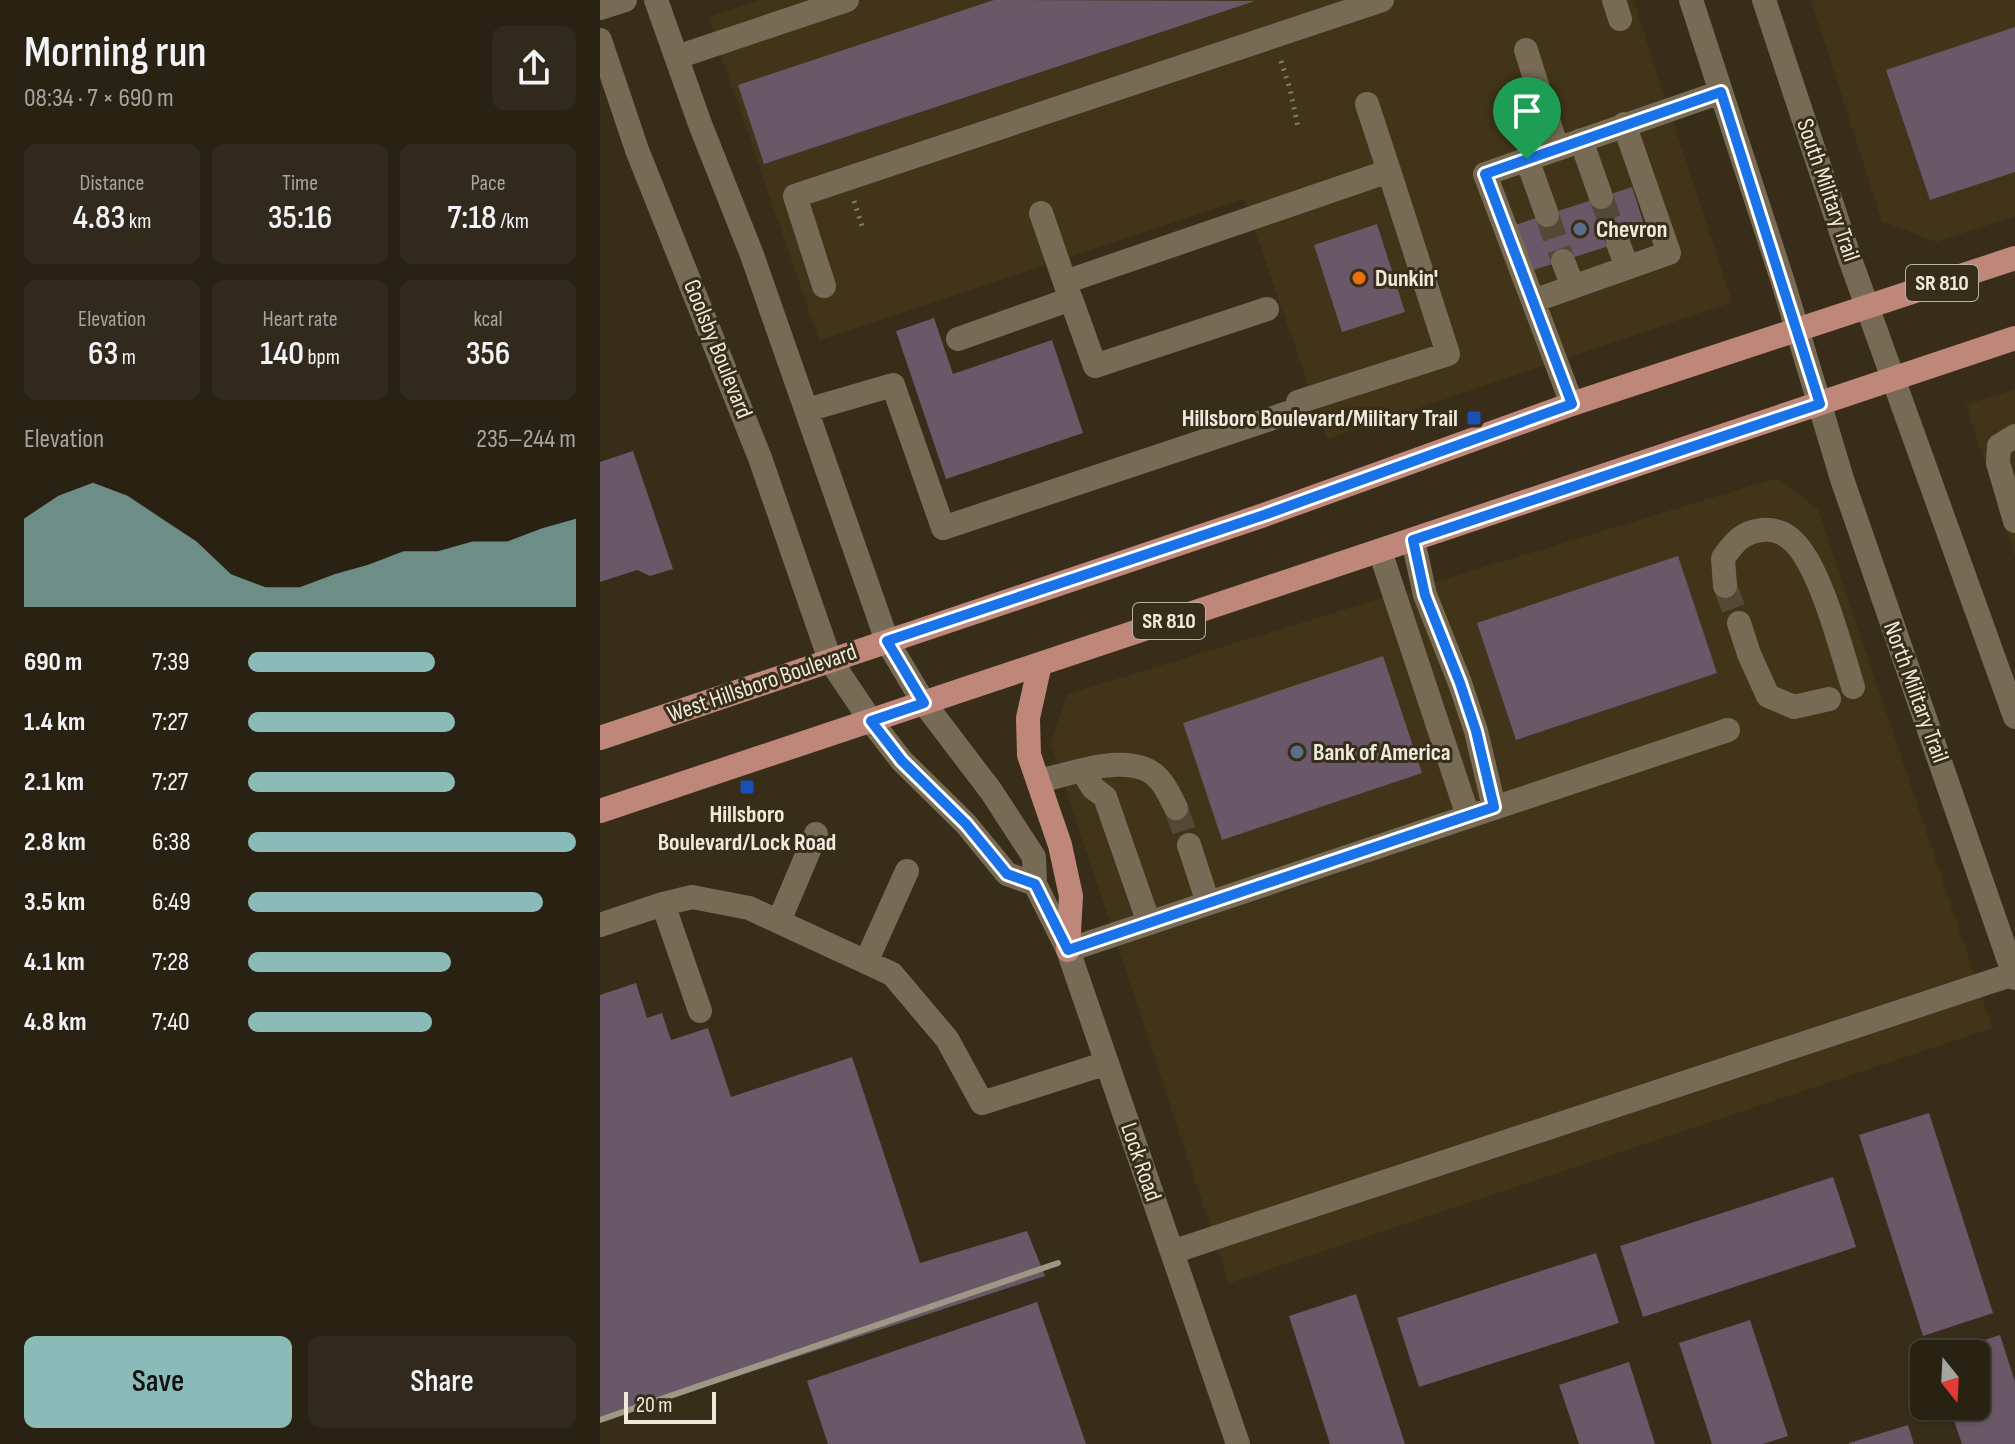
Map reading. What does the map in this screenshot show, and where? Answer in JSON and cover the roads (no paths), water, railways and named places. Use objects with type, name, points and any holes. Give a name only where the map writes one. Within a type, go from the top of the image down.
[{"type":"main road","name":"West Hillsboro Boulevard","points":[[600,738],[1264,515],[1572,404],[2015,258]]},
{"type":"main road","name":"SR 810","points":[[600,811],[2015,338]]},
{"type":"main road","points":[[1040,664],[1028,718],[1029,755],[1060,845],[1071,896],[1068,950]]},
{"type":"street","points":[[600,8],[625,0]]},
{"type":"street","points":[[656,0],[752,255],[887,641],[924,703]]},
{"type":"street","points":[[677,57],[847,0]]},
{"type":"street","points":[[824,286],[795,196],[1382,0]]},
{"type":"street","points":[[1691,0],[1820,404]]},
{"type":"street","name":"South Military Trail","points":[[1764,0],[1895,380]]},
{"type":"street","name":"Goolsby Boulevard","points":[[600,40],[637,150],[760,458],[830,660],[871,721]]},
{"type":"street","points":[[1526,50],[1557,148]]},
{"type":"street","points":[[1572,404],[1485,174],[1721,92]]},
{"type":"street","points":[[807,410],[893,385],[943,528],[1448,354],[1367,104]]},
{"type":"street","points":[[1533,301],[1669,253],[1624,124]]},
{"type":"street","points":[[1581,140],[1601,197]]},
{"type":"street","points":[[1527,159],[1547,215]]},
{"type":"street","points":[[958,339],[1068,291],[1389,171]]},
{"type":"street","points":[[1041,213],[1095,366],[1267,309]]},
{"type":"street","points":[[1618,243],[1627,267]]},
{"type":"street","points":[[1563,261],[1573,287]]},
{"type":"street","points":[[1895,380],[2015,717]]},
{"type":"street","name":"North Military Trail","points":[[1820,404],[1907,670],[1970,842],[2014,976]]},
{"type":"street","points":[[2015,436],[1999,446],[1998,463],[2015,521]]},
{"type":"street","points":[[1725,586],[1723,558],[1737,538],[1755,531],[1774,529],[1793,540],[1805,556],[1825,602],[1853,687]]},
{"type":"street","points":[[1413,540],[1425,595],[1464,695],[1494,807]]},
{"type":"street","points":[[1380,551],[1468,816]]},
{"type":"street","points":[[1739,623],[1768,696],[1794,707],[1829,699]]},
{"type":"street","name":"Lock Road","points":[[924,703],[991,791],[1034,857],[1035,884],[1068,950],[1238,1444]]},
{"type":"street","points":[[871,721],[902,761],[966,824],[1007,874],[1035,884]]},
{"type":"street","points":[[1068,950],[1728,730]]},
{"type":"street","points":[[1039,781],[1113,765],[1147,769],[1166,787],[1176,808]]},
{"type":"street","points":[[1083,772],[1093,788],[1105,797],[1149,923]]},
{"type":"street","points":[[779,921],[816,834]]},
{"type":"street","points":[[1189,845],[1208,903]]},
{"type":"street","points":[[866,962],[907,871]]},
{"type":"street","points":[[600,925],[692,897],[749,908],[779,921],[892,974],[947,1039],[982,1103],[1107,1063]]},
{"type":"street","points":[[663,904],[700,1011]]},
{"type":"street","points":[[1172,1252],[2014,976]]},
{"type":"tunnel","points":[[1601,197],[1618,243]]},
{"type":"tunnel","points":[[1547,215],[1563,261]]},
{"type":"tunnel","points":[[1725,586],[1739,623]]},
{"type":"tunnel","points":[[1176,808],[1189,845]]},
{"type":"railway","points":[[600,1420],[1058,1263]]},
{"type":"place","name":"Chevron","points":[[1580,229]]},
{"type":"place","name":"Dunkin'","points":[[1359,278]]},
{"type":"place","name":"Hillsboro Boulevard/Military Trail","points":[[1474,418]]},
{"type":"place","name":"Bank of America","points":[[1297,752]]},
{"type":"place","name":"Hillsboro Boulevard/Lock Road","points":[[747,787]]}]
